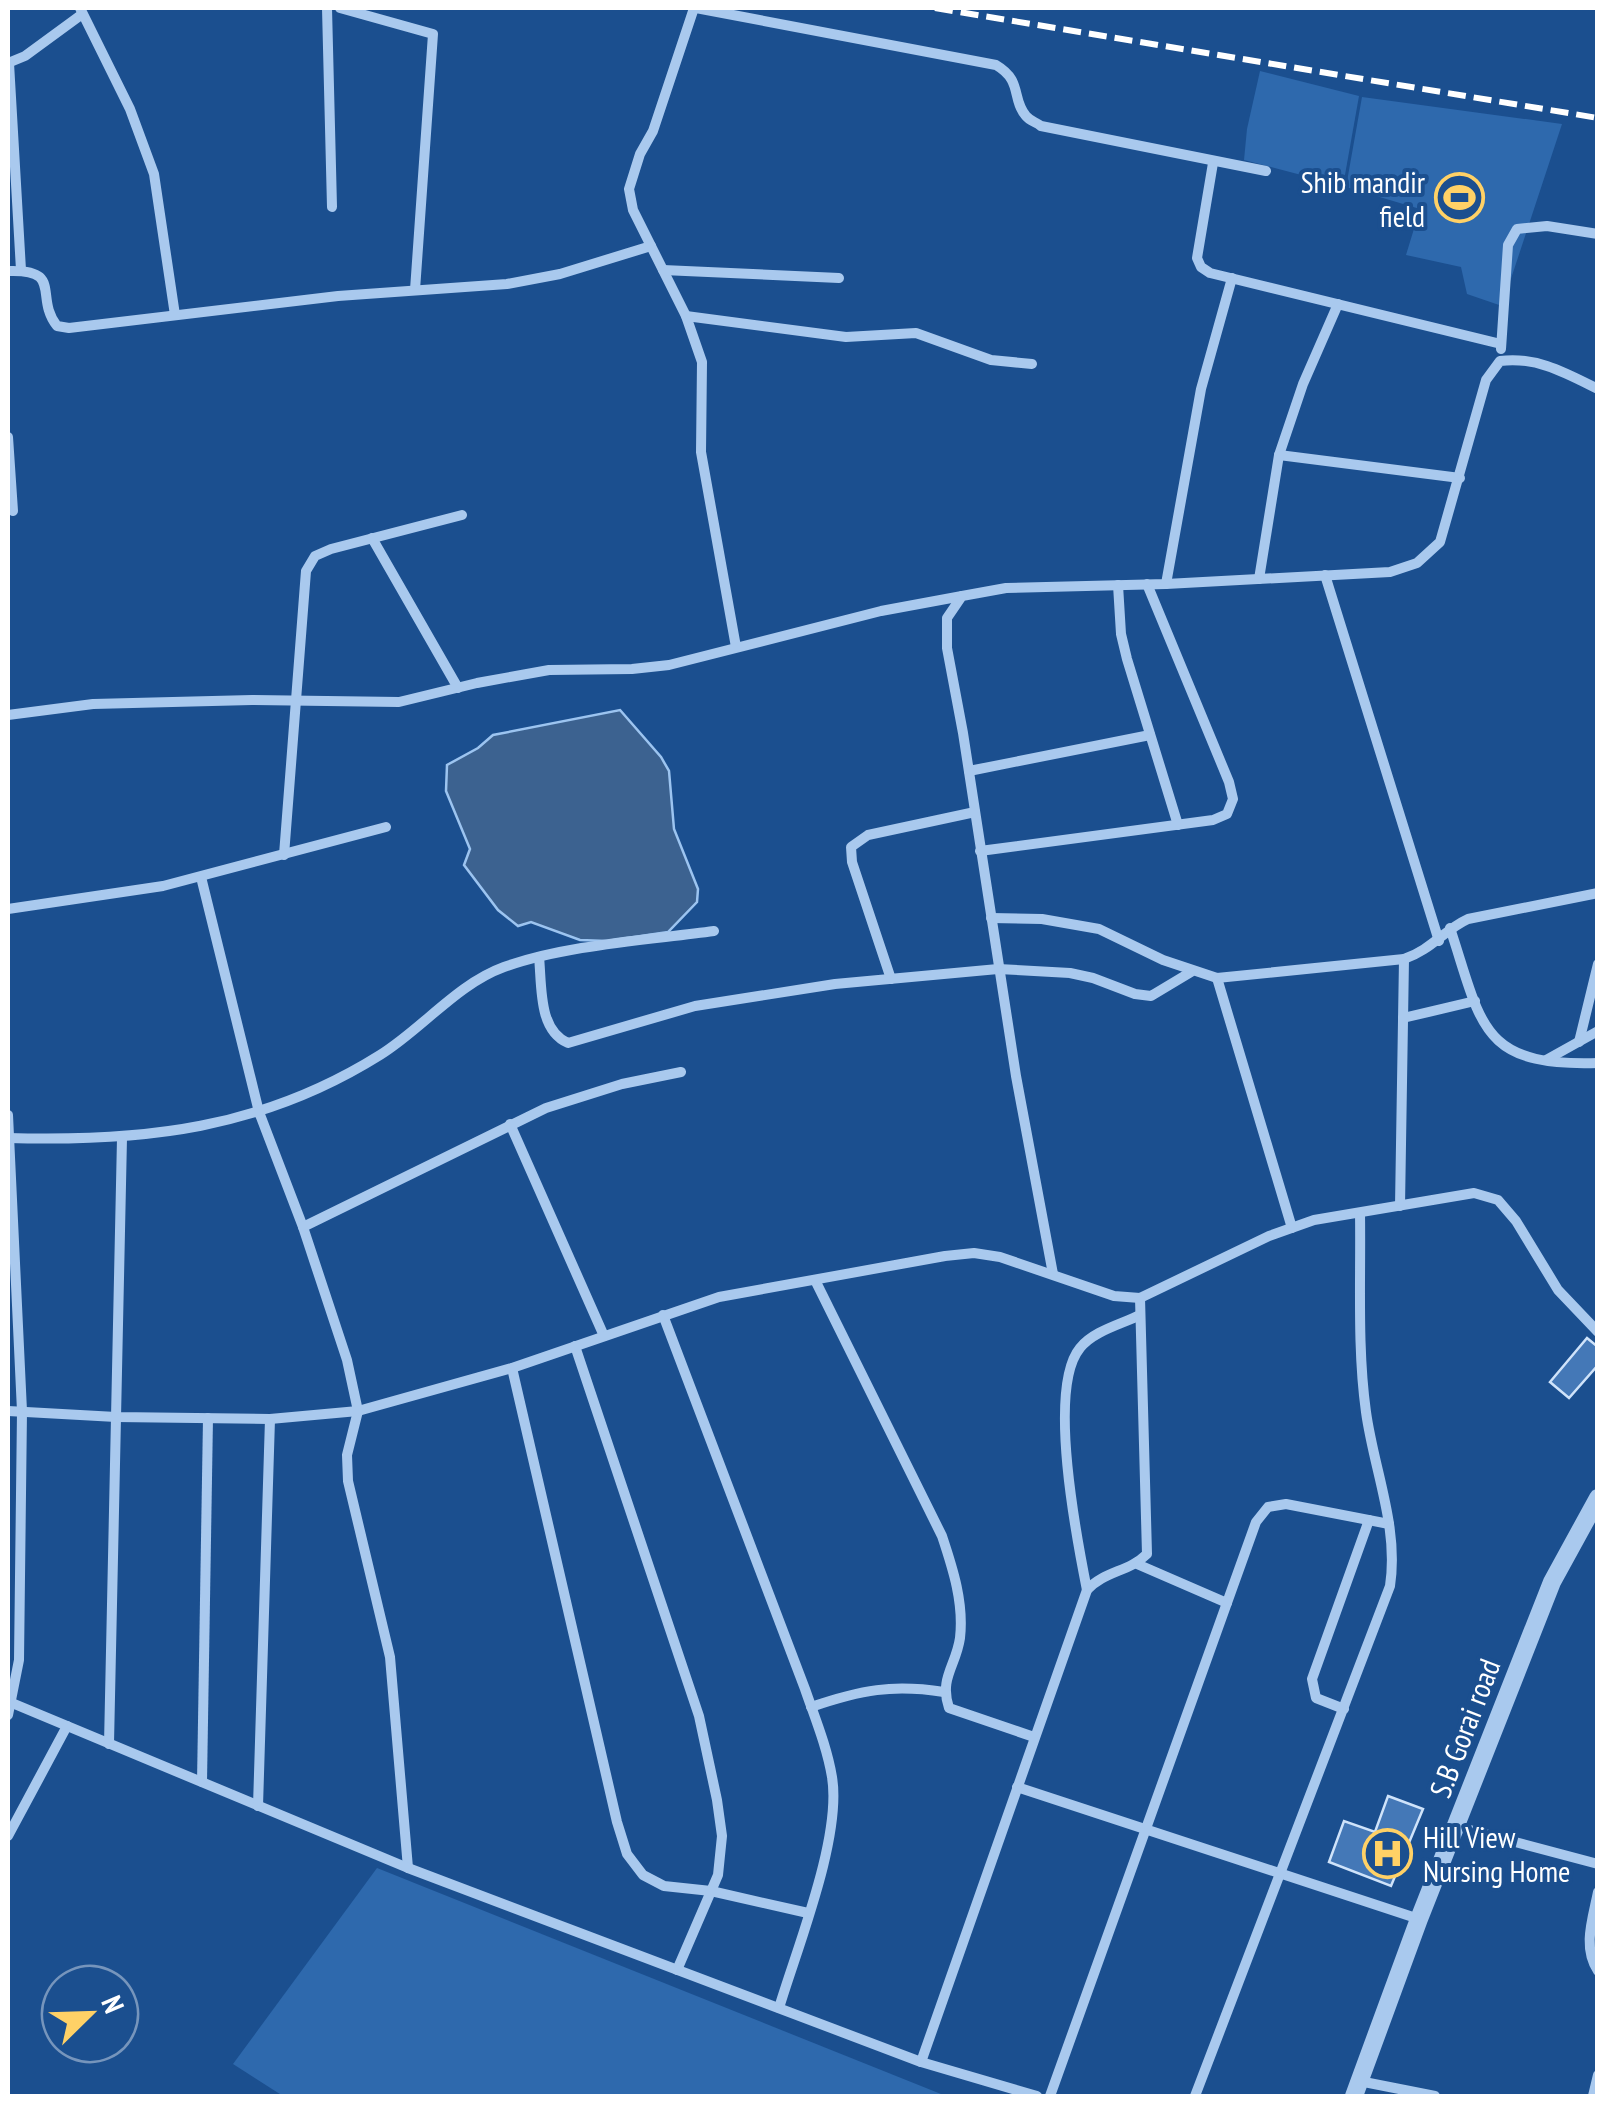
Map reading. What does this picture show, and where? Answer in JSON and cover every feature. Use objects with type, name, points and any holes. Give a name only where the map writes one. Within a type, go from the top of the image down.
[{"type":"street","points":[[327,8],[332,207]]},
{"type":"street","points":[[340,8],[433,34],[415,290]]},
{"type":"street","points":[[736,647],[701,452],[702,362],[686,316],[633,210],[628,189],[695,8],[996,66],[1008,72],[1016,84],[1026,116],[1041,126],[1266,171]]},
{"type":"street","points":[[21,270],[8,63],[34,50],[81,11],[130,109],[154,174],[175,315]]},
{"type":"street","points":[[1214,163],[1197,258],[1210,273],[1501,344]]},
{"type":"street","points":[[8,715],[92,704],[399,702],[550,670],[668,665],[881,611],[1006,588],[1390,572],[1418,563],[1440,542],[1486,380],[1500,362],[1508,245],[1517,229],[1547,226],[1598,234]]},
{"type":"street","points":[[8,271],[21,270],[40,277],[46,286],[51,319],[57,326],[69,328],[338,296],[537,280],[651,246]]},
{"type":"street","points":[[663,270],[839,278]]},
{"type":"street","points":[[1166,584],[1201,389],[1232,278]]},
{"type":"street","points":[[1259,578],[1280,455],[1303,384],[1338,304]]},
{"type":"street","points":[[686,316],[846,337],[916,334],[991,360],[1032,364]]},
{"type":"street","points":[[1500,362],[1522,358],[1553,367],[1598,389]]},
{"type":"street","points":[[8,437],[13,511]]},
{"type":"street","points":[[1280,455],[1460,478]]},
{"type":"street","points":[[284,855],[306,571],[314,556],[462,515]]},
{"type":"street","points":[[372,538],[458,688]]},
{"type":"street","points":[[1325,576],[1439,942]]},
{"type":"street","points":[[980,851],[1212,820],[1227,814],[1233,799],[1229,782],[1147,584]]},
{"type":"street","points":[[1118,585],[1124,646],[1178,824]]},
{"type":"street","points":[[962,596],[947,618],[947,648],[998,969],[1053,1274]]},
{"type":"street","points":[[969,771],[1150,735]]},
{"type":"street","points":[[891,979],[852,862],[852,847],[868,835],[975,812]]},
{"type":"street","points":[[8,909],[130,892],[201,877],[386,827]]},
{"type":"street","points":[[201,877],[259,1112],[347,1360],[358,1411],[348,1455],[348,1481],[390,1657],[408,1868]]},
{"type":"street","points":[[991,918],[1042,920],[1099,929],[1190,972],[1217,978],[1256,977],[1404,959],[1423,953],[1450,928],[1468,919],[1598,894]]},
{"type":"street","points":[[1450,928],[1480,1016],[1497,1042],[1515,1054],[1544,1061],[1598,1063]]},
{"type":"street","points":[[9,1138],[166,1134],[259,1112],[340,1079],[409,1037],[470,985],[500,968],[539,957],[714,930]]},
{"type":"street","points":[[539,957],[547,1024],[556,1038],[568,1043],[710,1002],[891,979],[998,969],[1070,973],[1151,996],[1190,972]]},
{"type":"street","points":[[1400,1206],[1404,959]]},
{"type":"street","points":[[1579,1042],[1598,964]]},
{"type":"street","points":[[1217,978],[1292,1228]]},
{"type":"street","points":[[1403,1018],[1475,1001]]},
{"type":"street","points":[[1544,1061],[1598,1032]]},
{"type":"street","points":[[303,1228],[510,1124],[582,1095],[681,1072]]},
{"type":"street","points":[[8,1115],[22,1411],[19,1660],[8,1715]]},
{"type":"street","points":[[510,1124],[604,1336]]},
{"type":"street","points":[[109,1744],[122,1138]]},
{"type":"street","points":[[8,1411],[270,1419],[358,1411],[512,1368],[719,1297],[974,1253],[1000,1257],[1114,1296],[1140,1298],[1314,1220],[1474,1193],[1498,1200],[1558,1290],[1598,1332]]},
{"type":"street","points":[[1195,2096],[1390,1586],[1395,1556],[1373,1458],[1361,1370],[1360,1213]]},
{"type":"street","points":[[815,1280],[942,1536],[955,1574],[961,1615],[959,1643],[944,1692],[949,1708],[1034,1737]]},
{"type":"street","points":[[921,2062],[1087,1590],[1098,1578],[1138,1564],[1147,1554],[1140,1298]]},
{"type":"street","points":[[663,1314],[812,1706],[833,1780],[834,1818],[779,2008]]},
{"type":"street","points":[[1087,1590],[1066,1474],[1072,1360],[1081,1345],[1140,1315]]},
{"type":"street","points":[[575,1346],[699,1716],[722,1836],[718,1876],[677,1970]]},
{"type":"street","points":[[512,1368],[627,1854],[643,1875],[664,1886],[711,1891],[808,1914]]},
{"type":"street","points":[[202,1782],[208,1418]]},
{"type":"street","points":[[258,1806],[270,1419]]},
{"type":"street","name":"S.B Gorai road","points":[[1356,2088],[1552,1582],[1598,1498]]},
{"type":"street","points":[[1050,2096],[1256,1522],[1268,1507],[1286,1504],[1389,1524]]},
{"type":"street","points":[[1344,1709],[1316,1698],[1312,1679],[1368,1520]]},
{"type":"street","points":[[1138,1564],[1227,1602]]},
{"type":"street","points":[[812,1706],[878,1688],[913,1687],[944,1692]]},
{"type":"street","points":[[12,1703],[408,1868],[921,2062],[1036,2096]]},
{"type":"street","points":[[8,1836],[67,1726]]},
{"type":"street","points":[[1017,1786],[1419,1920]]},
{"type":"street","points":[[1456,1826],[1598,1864]]},
{"type":"street","points":[[1598,1892],[1588,1946],[1590,1960],[1598,1971]]},
{"type":"street","points":[[1593,2096],[1598,2074]]},
{"type":"street","points":[[1356,2088],[1435,2096]]},
{"type":"shaded area","points":[[1260,71],[1359,96],[1343,186],[1244,160]]},
{"type":"shaded area","name":"Shib mandir field","points":[[1362,97],[1562,124],[1502,306],[1467,294],[1461,267],[1406,255],[1420,209],[1346,187]]},
{"type":"shaded area","points":[[620,710],[669,771],[674,829],[698,889],[697,902],[668,932],[607,941],[580,940],[531,922],[518,926],[498,910],[464,865],[470,849],[446,791],[447,765],[493,735]]},
{"type":"shaded area","points":[[377,1868],[946,2096],[283,2096],[233,2064]]},
{"type":"building","points":[[1587,1338],[1598,1347],[1598,1365],[1569,1398],[1550,1382]]},
{"type":"building","points":[[1388,1796],[1423,1809],[1391,1886],[1329,1862],[1344,1821],[1375,1832]]},
{"type":"railway","points":[[935,8],[1598,118]]},
{"type":"place","name":"Shib mandir field","points":[[1460,198]]},
{"type":"place","name":"Hill View Nursing Home","points":[[1388,1853]]}]
